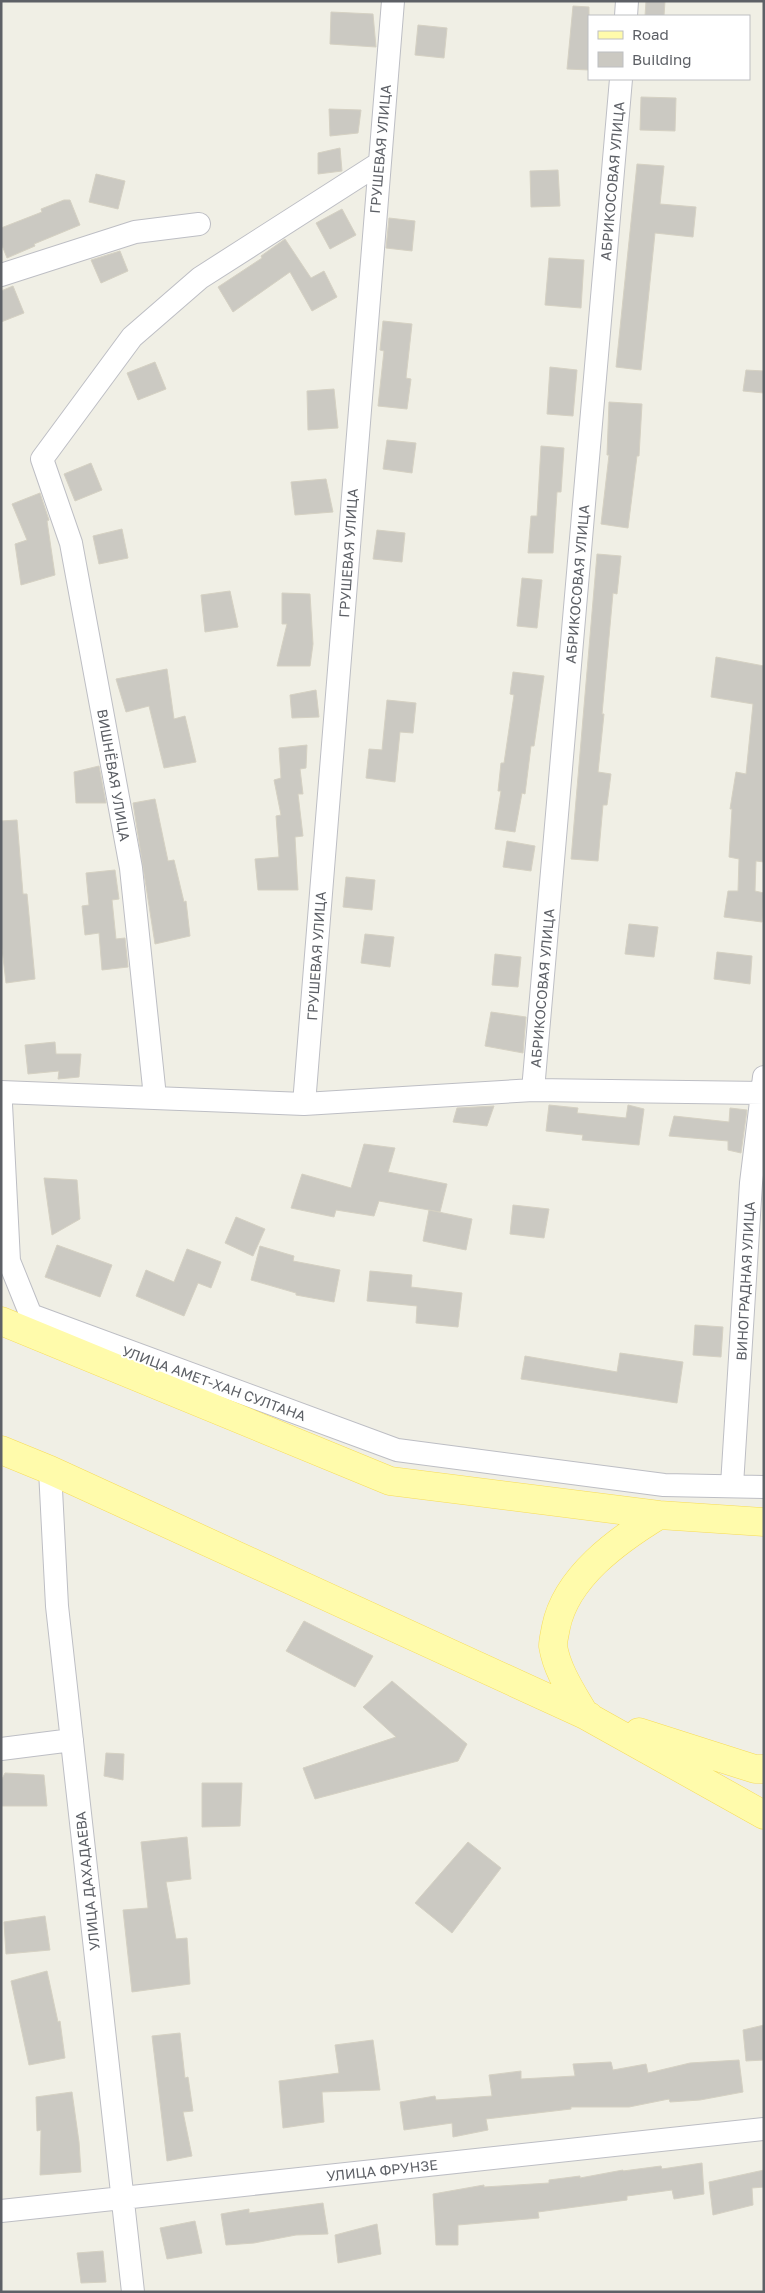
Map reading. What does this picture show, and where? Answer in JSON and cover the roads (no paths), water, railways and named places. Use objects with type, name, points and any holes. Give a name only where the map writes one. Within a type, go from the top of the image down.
[{"type":"main road","points":[[1,1321],[36,1326],[390,1482],[659,1515],[764,1522]]},
{"type":"main road","points":[[1,1450],[50,1470],[585,1715],[764,1815]]},
{"type":"main road","points":[[659,1515],[638,1528],[607,1552],[582,1576],[559,1614],[553,1644],[560,1669],[585,1715],[755,1769],[764,1769]]},
{"type":"street","name":"ГРУШЕВАЯ УЛИЦА","points":[[304,1104],[392,1]]},
{"type":"street","points":[[626,15],[627,1]]},
{"type":"street","name":"АБРИКОСОВАЯ УЛИЦА","points":[[533,1090],[621,80]]},
{"type":"street","name":"ВИШНЁВАЯ УЛИЦА","points":[[155,1098],[131,868],[71,543],[42,459],[132,336],[200,278],[378,164]]},
{"type":"street","points":[[1,275],[135,232],[199,224]]},
{"type":"street","points":[[1,1092],[304,1104],[533,1090],[763,1088]]},
{"type":"street","name":"ВИНОГРАДНАЯ УЛИЦА","points":[[732,1485],[763,1088]]},
{"type":"street","points":[[1,1104],[5,1265],[36,1326]]},
{"type":"street","name":"УЛИЦА АМЕТ-ХАН СУЛТАНА","points":[[36,1326],[396,1450],[664,1485],[764,1487]]},
{"type":"street","name":"УЛИЦА ДАХАДАЕВА","points":[[50,1470],[57,1606],[133,2292]]},
{"type":"street","points":[[1,1749],[72,1740]]},
{"type":"street","name":"УЛИЦА ФРУНЗЕ","points":[[1,2211],[764,2129]]}]
